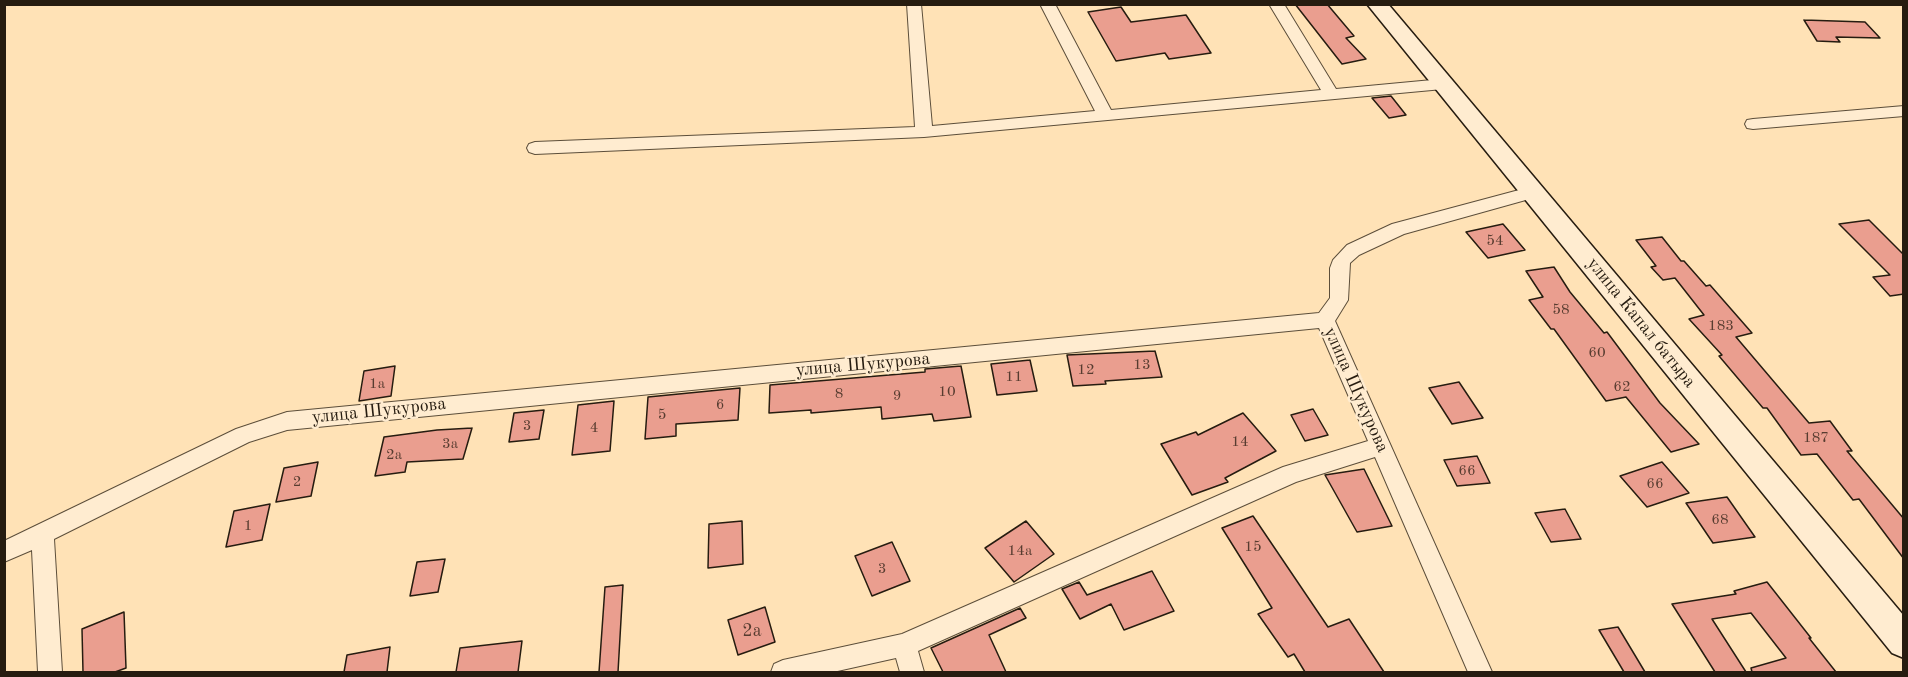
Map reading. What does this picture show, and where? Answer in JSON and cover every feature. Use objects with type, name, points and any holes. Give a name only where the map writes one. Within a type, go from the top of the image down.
[{"type":"main road","name":"улица Капал батыра","points":[[1377,4],[1904,642]]},
{"type":"street","points":[[914,4],[924,132]]},
{"type":"street","points":[[1047,4],[1105,114]]},
{"type":"street","points":[[1275,4],[1331,94]]},
{"type":"street","points":[[535,148],[924,132],[1443,84]]},
{"type":"street","points":[[1753,124],[1904,111]]},
{"type":"street","points":[[1325,320],[1339,300],[1341,290],[1339,268],[1342,260],[1353,250],[1398,229],[1534,192]]},
{"type":"street","name":"улица Шукурова","points":[[4,552],[243,435],[287,421],[1325,320],[1480,672]]},
{"type":"street","points":[[783,672],[904,645],[1292,474],[1381,446]]},
{"type":"street","points":[[42,534],[50,672]]},
{"type":"street","points":[[904,645],[912,672]]},
{"type":"building","points":[[1295,4],[1327,4],[1354,36],[1346,38],[1366,59],[1342,64]]},
{"type":"building","points":[[1121,7],[1131,22],[1186,15],[1211,53],[1169,59],[1165,53],[1116,61],[1088,12]]},
{"type":"building","points":[[1804,20],[1865,22],[1880,38],[1836,37],[1840,42],[1817,41]]},
{"type":"building","points":[[1391,96],[1406,115],[1389,118],[1372,98]]},
{"type":"building","points":[[1869,220],[1904,255],[1904,294],[1890,296],[1873,277],[1890,275],[1839,224]]},
{"type":"building","points":[[1503,224],[1525,250],[1488,258],[1466,232]]},
{"type":"building","points":[[1662,237],[1681,261],[1684,261],[1706,286],[1710,285],[1752,333],[1736,337],[1809,423],[1830,421],[1852,451],[1847,451],[1904,519],[1904,559],[1859,499],[1853,500],[1817,454],[1801,455],[1767,408],[1763,408],[1719,356],[1722,355],[1689,319],[1704,315],[1675,278],[1663,280],[1651,267],[1656,266],[1636,240]]},
{"type":"building","points":[[1554,267],[1570,292],[1604,333],[1607,332],[1660,403],[1699,444],[1671,452],[1626,397],[1606,401],[1554,329],[1551,329],[1529,300],[1543,297],[1526,271]]},
{"type":"building","points":[[1155,351],[1162,377],[1073,386],[1067,355]]},
{"type":"building","points":[[1030,360],[1037,391],[997,395],[991,364]]},
{"type":"building","points":[[395,366],[391,396],[359,401],[364,371]]},
{"type":"building","points":[[961,366],[971,417],[934,421],[932,414],[882,419],[881,407],[811,413],[811,410],[769,413],[770,385],[925,372],[925,369]]},
{"type":"building","points":[[1459,382],[1483,418],[1452,424],[1429,388]]},
{"type":"building","points":[[740,388],[738,420],[676,424],[676,436],[645,439],[648,397]]},
{"type":"building","points":[[614,401],[610,451],[572,455],[578,405]]},
{"type":"building","points":[[1313,409],[1328,435],[1305,441],[1291,415]]},
{"type":"building","points":[[544,410],[539,439],[509,442],[514,413]]},
{"type":"building","points":[[1243,413],[1276,451],[1225,478],[1228,482],[1192,495],[1161,444],[1196,432],[1198,435]]},
{"type":"building","points":[[472,428],[463,459],[407,462],[405,472],[375,476],[384,437]]},
{"type":"building","points":[[1477,456],[1490,483],[1457,486],[1444,460]]},
{"type":"building","points":[[318,462],[311,496],[276,502],[284,468]]},
{"type":"building","points":[[1662,462],[1689,493],[1647,507],[1620,476]]},
{"type":"building","points":[[1364,469],[1392,526],[1357,532],[1325,475]]},
{"type":"building","points":[[1727,497],[1755,537],[1713,543],[1686,503]]},
{"type":"building","points":[[270,504],[262,540],[226,547],[234,511]]},
{"type":"building","points":[[1565,509],[1581,539],[1551,542],[1535,513]]},
{"type":"building","points":[[1253,516],[1328,627],[1349,619],[1384,672],[1305,672],[1294,654],[1288,657],[1258,614],[1272,608],[1222,528]]},
{"type":"building","points":[[742,521],[743,564],[708,568],[709,524]]},
{"type":"building","points":[[1026,521],[1054,554],[1014,582],[985,548]]},
{"type":"building","points":[[892,542],[910,581],[872,596],[855,556]]},
{"type":"building","points":[[445,559],[438,592],[410,596],[417,562]]},
{"type":"building","points":[[1152,571],[1174,611],[1124,630],[1111,604],[1080,619],[1062,589],[1079,582],[1087,595]]},
{"type":"building","points":[[1767,582],[1836,672],[1752,672],[1751,668],[1786,658],[1751,613],[1712,619],[1746,672],[1715,672],[1672,604],[1736,594],[1734,591]]},
{"type":"building","points":[[623,585],[618,672],[599,672],[605,587]]},
{"type":"building","points":[[765,607],[775,642],[738,655],[728,620]]},
{"type":"building","points":[[1020,608],[1026,618],[989,635],[1006,672],[943,672],[931,648]]},
{"type":"building","points":[[124,612],[126,668],[115,672],[83,672],[82,629]]},
{"type":"building","points":[[1618,627],[1645,672],[1624,672],[1599,630]]},
{"type":"building","points":[[522,641],[518,672],[456,672],[460,648]]},
{"type":"building","points":[[390,647],[387,672],[344,672],[347,655]]}]
